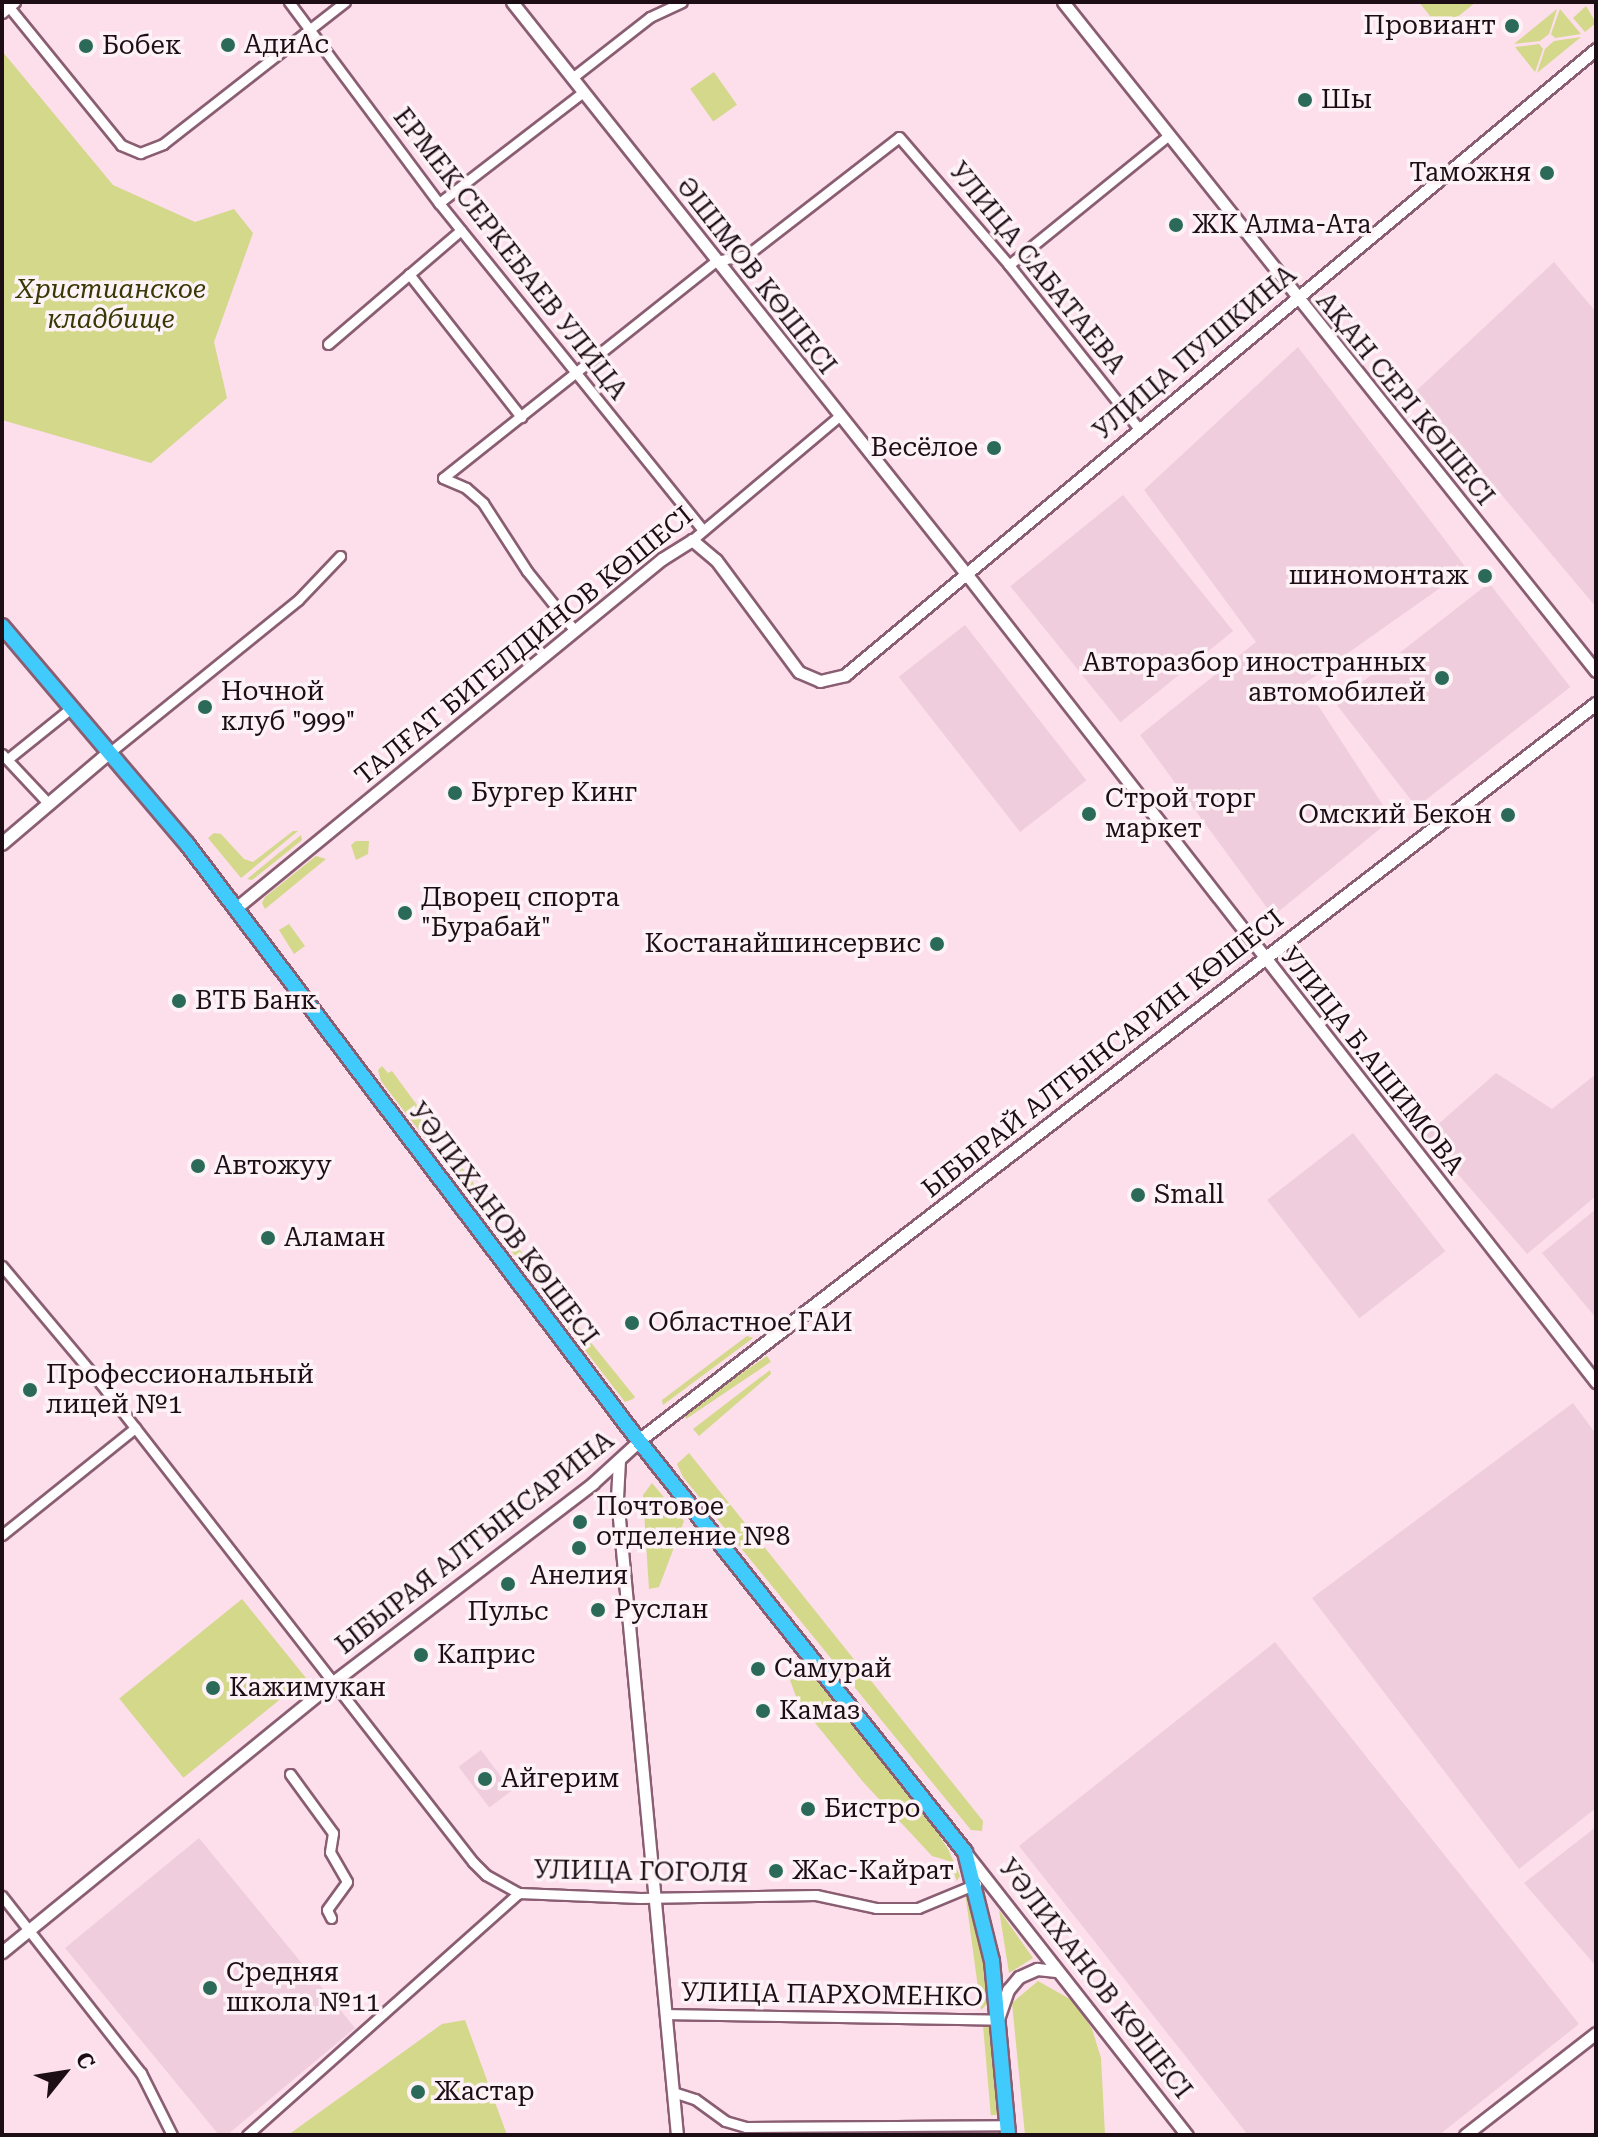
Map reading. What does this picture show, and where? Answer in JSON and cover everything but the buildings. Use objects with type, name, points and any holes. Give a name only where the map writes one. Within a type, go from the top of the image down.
[{"type":"highway","points":[[2,618],[109,753]]},
{"type":"highway","name":"УӘЛИХАНОВ КӨШЕСІ","points":[[2,626],[236,908],[639,1441],[965,1852],[976,1884],[989,1943],[1008,2130]]},
{"type":"main road","name":"ЫБЫРАЙ АЛТЫНСАРИН КӨШЕСІ","points":[[639,1441],[1596,704]]},
{"type":"main road","points":[[2,844],[109,753]]},
{"type":"street","name":"ЕРМЕК СЕРКЕБАЕВ УЛИЦА","points":[[289,2],[439,203],[703,530]]},
{"type":"street","points":[[8,6],[121,145],[133,152],[148,152],[163,144],[345,2]]},
{"type":"street","name":"ӘШІМОВ КӨШЕСІ","points":[[512,2],[968,576]]},
{"type":"street","points":[[572,78],[650,17],[682,2]]},
{"type":"street","name":"АҚАН СЕРІ КӨШЕСІ","points":[[1063,2],[1596,671]]},
{"type":"street","name":"УЛИЦА ПУШКИНА","points":[[692,540],[716,560],[793,666],[805,676],[820,681],[845,675],[968,576],[1295,297],[1596,49]]},
{"type":"street","points":[[439,203],[583,92]]},
{"type":"street","points":[[1009,265],[1168,136]]},
{"type":"street","name":"УЛИЦА САБАТАЕВА","points":[[716,261],[747,255],[899,137],[1009,265],[1139,429]]},
{"type":"street","points":[[328,344],[461,230]]},
{"type":"street","points":[[575,631],[527,571],[483,503],[466,488],[443,478],[716,261]]},
{"type":"street","points":[[409,274],[521,417]]},
{"type":"street","name":"ТАЛҒАТ БИГЕЛДИНОВ КӨШЕСІ","points":[[236,908],[662,559],[692,540],[839,416]]},
{"type":"street","points":[[109,753],[298,600],[340,556]]},
{"type":"street","name":"УЛИЦА Б.АШИМОВА","points":[[968,576],[1596,1382]]},
{"type":"street","points":[[49,804],[6,756],[70,709]]},
{"type":"street","points":[[2,1266],[135,1428],[473,1862],[486,1875],[519,1893]]},
{"type":"street","points":[[2,1535],[135,1428]]},
{"type":"street","name":"ЫБЫРАЯ АЛТЫНСАРИНА","points":[[2,1952],[333,1682],[619,1460],[639,1441]]},
{"type":"street","points":[[619,1460],[617,1497],[677,2135]]},
{"type":"street","points":[[290,1774],[333,1833],[330,1852],[347,1882],[327,1910],[331,1918]]},
{"type":"street","name":"УӘЛИХАНОВ КӨШЕСІ","points":[[965,1852],[1187,2135]]},
{"type":"street","name":"УЛИЦА ГОГОЛЯ","points":[[247,2135],[519,1893],[656,1897],[816,1895],[876,1908],[918,1908],[976,1884]]},
{"type":"street","points":[[2,1896],[31,1929],[141,2073],[172,2135]]},
{"type":"street","points":[[998,2020],[1008,1990],[1019,1977],[1037,1969],[1056,1971]]},
{"type":"street","name":"УЛИЦА ПАРХОМЕНКО","points":[[666,2014],[998,2020]]},
{"type":"street","points":[[1465,2135],[1596,2033]]},
{"type":"street","points":[[673,2092],[695,2099],[725,2121],[746,2127],[1008,2130]]},
{"type":"shaded area","points":[[1554,262],[1596,312],[1596,607],[1415,392]]},
{"type":"shaded area","points":[[1298,347],[1467,569],[1304,684],[1392,819],[1273,916],[1140,735],[1256,642],[1144,490]]},
{"type":"shaded area","points":[[1123,495],[1233,631],[1120,722],[1010,586]]},
{"type":"shaded area","points":[[1489,583],[1570,687],[1417,807],[1335,703]]},
{"type":"shaded area","points":[[965,625],[1086,780],[1020,832],[899,677]]},
{"type":"shaded area","points":[[1496,1073],[1552,1109],[1596,1074],[1596,1196],[1527,1254],[1425,1136]]},
{"type":"shaded area","points":[[1353,1133],[1445,1251],[1359,1318],[1267,1200]]},
{"type":"shaded area","points":[[1596,1209],[1596,1318],[1542,1253]]},
{"type":"shaded area","points":[[1573,1403],[1596,1434],[1596,1808],[1519,1869],[1312,1598]]},
{"type":"shaded area","points":[[1275,1642],[1579,2024],[1439,2135],[1248,2135],[1019,1846]]},
{"type":"shaded area","name":"Айгерим","points":[[481,1750],[512,1791],[489,1808],[459,1767]]},
{"type":"shaded area","points":[[1596,1827],[1596,1966],[1524,1883]]},
{"type":"shaded area","name":"Средняя школа №11","points":[[199,1838],[355,2028],[227,2135],[219,2135],[65,1948]]},
{"type":"green space","points":[[1419,2],[1476,2],[1441,30]]},
{"type":"green space","points":[[1586,6],[1596,23],[1585,32],[1573,18]]},
{"type":"green space","points":[[1557,9],[1549,34],[1540,41],[1514,44]]},
{"type":"green space","points":[[1560,9],[1581,34],[1555,38],[1551,34]]},
{"type":"green space","points":[[1581,37],[1537,73],[1545,49],[1554,41]]},
{"type":"green space","points":[[1539,44],[1543,49],[1535,72],[1515,47]]},
{"type":"green space","name":"Христианское кладбище","points":[[2,51],[113,185],[195,222],[234,209],[253,233],[214,342],[227,398],[151,463],[2,420]]},
{"type":"green space","points":[[714,72],[737,105],[713,121],[690,89]]},
{"type":"green space","points":[[293,831],[298,831],[241,878],[208,838],[214,833],[221,834],[244,859],[253,862]]},
{"type":"green space","points":[[301,835],[302,840],[252,880],[247,879]]},
{"type":"green space","points":[[356,841],[369,841],[368,854],[356,860],[351,845]]},
{"type":"green space","points":[[316,856],[326,859],[265,909],[262,903],[265,897]]},
{"type":"green space","points":[[289,924],[305,946],[294,954],[279,930]]},
{"type":"green space","points":[[382,1066],[388,1073],[392,1071],[444,1142],[431,1146],[381,1081],[378,1070]]},
{"type":"green space","points":[[454,1157],[499,1217],[493,1222],[486,1219],[446,1165]]},
{"type":"green space","points":[[505,1230],[545,1283],[540,1287],[500,1237]]},
{"type":"green space","points":[[571,1318],[635,1397],[633,1399],[625,1402],[568,1328]]},
{"type":"green space","points":[[747,1336],[753,1338],[663,1405],[662,1400]]},
{"type":"green space","points":[[767,1356],[771,1362],[686,1419],[682,1413]]},
{"type":"green space","points":[[770,1370],[771,1374],[699,1436],[693,1429]]},
{"type":"green space","points":[[689,1453],[983,1821],[982,1831],[971,1830],[683,1477],[677,1464]]},
{"type":"green space","points":[[652,1483],[684,1521],[659,1587],[649,1589],[643,1495]]},
{"type":"green space","name":"Кажимукан","points":[[242,1599],[306,1678],[183,1778],[119,1698]]},
{"type":"green space","points":[[807,1674],[813,1676],[925,1814],[948,1849],[960,1876],[957,1881],[949,1861],[932,1856],[864,1783],[798,1702],[790,1680]]},
{"type":"green space","points":[[965,1892],[979,1934],[989,2002],[981,2010]]},
{"type":"green space","points":[[999,1910],[1033,1958],[1009,1973]]},
{"type":"green space","points":[[1038,1981],[1075,2002],[1092,2029],[1101,2058],[1105,2135],[1025,2135],[1012,2003]]},
{"type":"green space","name":"Жастар","points":[[465,2020],[507,2135],[288,2135],[442,2024]]},
{"type":"green space","points":[[990,2025],[998,2115],[991,2115],[983,2026]]},
{"type":"place","name":"Провиант","points":[[1512,26]]},
{"type":"place","name":"АдиАс","points":[[228,45]]},
{"type":"place","name":"Бобек","points":[[86,46]]},
{"type":"place","name":"Шы","points":[[1305,100]]},
{"type":"place","name":"Таможня","points":[[1547,173]]},
{"type":"place","name":"ЖК Алма-Ата","points":[[1176,225]]},
{"type":"place","name":"Весёлое","points":[[994,448]]},
{"type":"place","name":"шиномонтаж","points":[[1485,576]]},
{"type":"place","name":"Авторазбор иностранных автомобилей","points":[[1442,678]]},
{"type":"place","name":"Ночной клуб \"999\"","points":[[205,707]]},
{"type":"place","name":"Бургер Кинг","points":[[455,793]]},
{"type":"place","name":"Строй торг маркет","points":[[1089,814]]},
{"type":"place","name":"Омский Бекон","points":[[1508,815]]},
{"type":"place","name":"Дворец спорта \"Бурабай\"","points":[[405,913]]},
{"type":"place","name":"Костанайшинсервис","points":[[937,944]]},
{"type":"place","name":"ВТБ Банк","points":[[179,1001]]},
{"type":"place","name":"Автожуу","points":[[198,1166]]},
{"type":"place","name":"Small","points":[[1138,1195]]},
{"type":"place","name":"Аламан","points":[[268,1238]]},
{"type":"place","name":"Областное ГАИ","points":[[632,1323]]},
{"type":"place","name":"Профессиональный лицей №1","points":[[30,1390]]},
{"type":"place","name":"Почтовое отделение №8","points":[[580,1522]]},
{"type":"place","name":"Анелия","points":[[579,1548]]},
{"type":"place","name":"Пульс","points":[[508,1584]]},
{"type":"place","name":"Руслан","points":[[598,1610]]},
{"type":"place","name":"Каприс","points":[[421,1655]]},
{"type":"place","name":"Самурай","points":[[758,1669]]},
{"type":"place","name":"Кажимукан","points":[[213,1688]]},
{"type":"place","name":"Камаз","points":[[763,1711]]},
{"type":"place","name":"Айгерим","points":[[485,1779]]},
{"type":"place","name":"Бистро","points":[[808,1809]]},
{"type":"place","name":"Жас-Кайрат","points":[[776,1871]]},
{"type":"place","name":"Средняя школа №11","points":[[210,1988]]},
{"type":"place","name":"Жастар","points":[[418,2092]]}]
